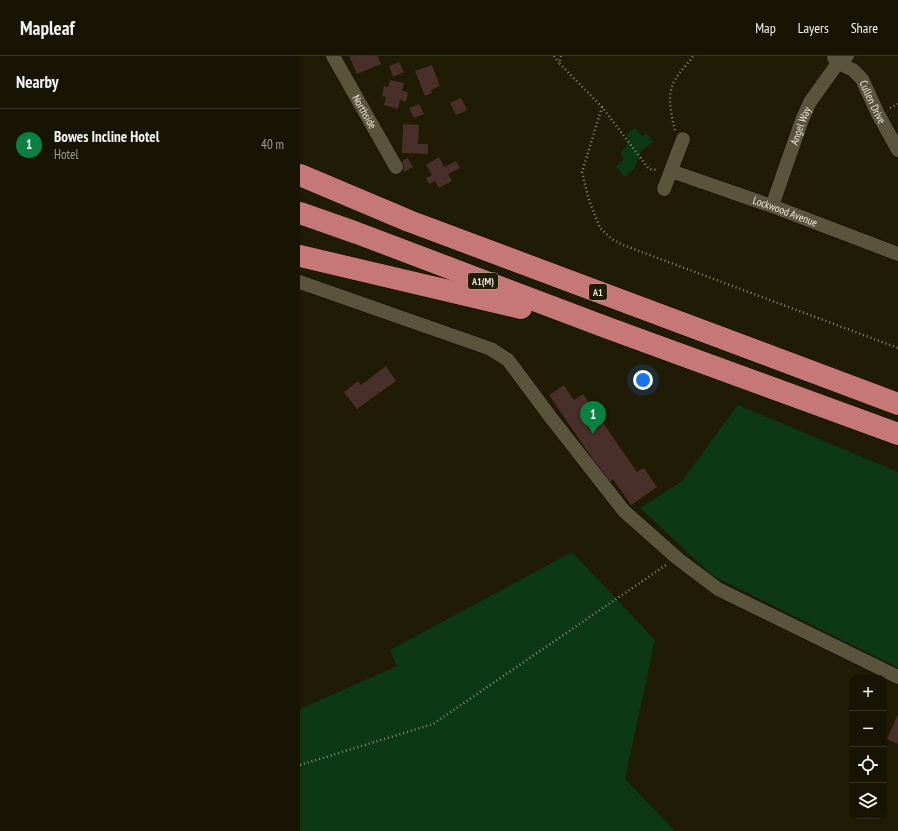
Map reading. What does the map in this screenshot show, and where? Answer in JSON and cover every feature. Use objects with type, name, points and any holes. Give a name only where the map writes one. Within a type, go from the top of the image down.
[{"type":"highway","name":"A1","points":[[300,175],[409,221],[898,404]]},
{"type":"highway","name":"A1(M)","points":[[300,213],[357,233],[608,328]]},
{"type":"highway","points":[[300,256],[608,328],[898,434]]},
{"type":"street","name":"Northside","points":[[333,56],[396,167]]},
{"type":"street","name":"Cullen Drive","points":[[839,58],[862,79],[898,150]]},
{"type":"street","name":"Angel Way","points":[[772,206],[802,120],[810,102],[839,58]]},
{"type":"street","points":[[664,189],[683,139]]},
{"type":"street","name":"Lockwood Avenue","points":[[671,171],[898,252]]},
{"type":"street","points":[[300,282],[491,349],[508,360],[624,511],[676,558],[718,589],[898,677]]},
{"type":"path","points":[[554,56],[559,63],[602,106],[649,169],[671,171]]},
{"type":"path","points":[[559,63],[561,56]]},
{"type":"path","points":[[683,139],[676,132],[670,110],[670,91],[675,79],[693,56]]},
{"type":"path","points":[[602,106],[582,172],[589,200],[600,228],[612,238],[623,244],[898,348]]},
{"type":"path","points":[[300,765],[433,724],[676,558]]},
{"type":"green space","points":[[635,128],[642,136],[647,133],[653,142],[641,151],[634,169],[624,177],[616,166],[624,160],[620,153],[627,146],[627,133]]},
{"type":"green space","points":[[738,405],[898,472],[898,668],[713,576],[640,508],[682,481]]},
{"type":"green space","points":[[572,552],[655,640],[625,779],[675,831],[300,831],[300,709],[397,666],[390,650]]},
{"type":"building","points":[[349,56],[378,56],[381,64],[357,74]]},
{"type":"building","points":[[399,62],[404,72],[393,77],[389,66]]},
{"type":"building","points":[[432,65],[440,86],[431,90],[432,93],[425,96],[415,71]]},
{"type":"building","points":[[390,80],[404,83],[402,91],[408,92],[406,102],[400,100],[398,109],[384,105],[386,97],[382,96],[384,86],[388,87]]},
{"type":"building","points":[[461,98],[467,110],[456,115],[450,103]]},
{"type":"building","points":[[419,104],[424,114],[414,118],[409,108]]},
{"type":"building","points":[[403,124],[419,125],[418,144],[428,144],[428,154],[402,153]]},
{"type":"building","points":[[439,157],[444,167],[456,161],[460,168],[448,174],[452,181],[439,188],[435,181],[429,184],[426,178],[432,175],[426,165]]},
{"type":"building","points":[[408,158],[413,167],[404,172],[399,163]]},
{"type":"building","points":[[386,366],[396,381],[357,409],[344,392],[358,381],[361,385]]},
{"type":"building","points":[[564,385],[574,400],[583,394],[637,472],[644,468],[657,487],[631,505],[613,479],[609,483],[549,395]]},
{"type":"building","points":[[898,714],[898,741],[897,744],[887,739]]},
{"type":"place","name":"Bowes Incline Hotel","points":[[593,434]]}]
